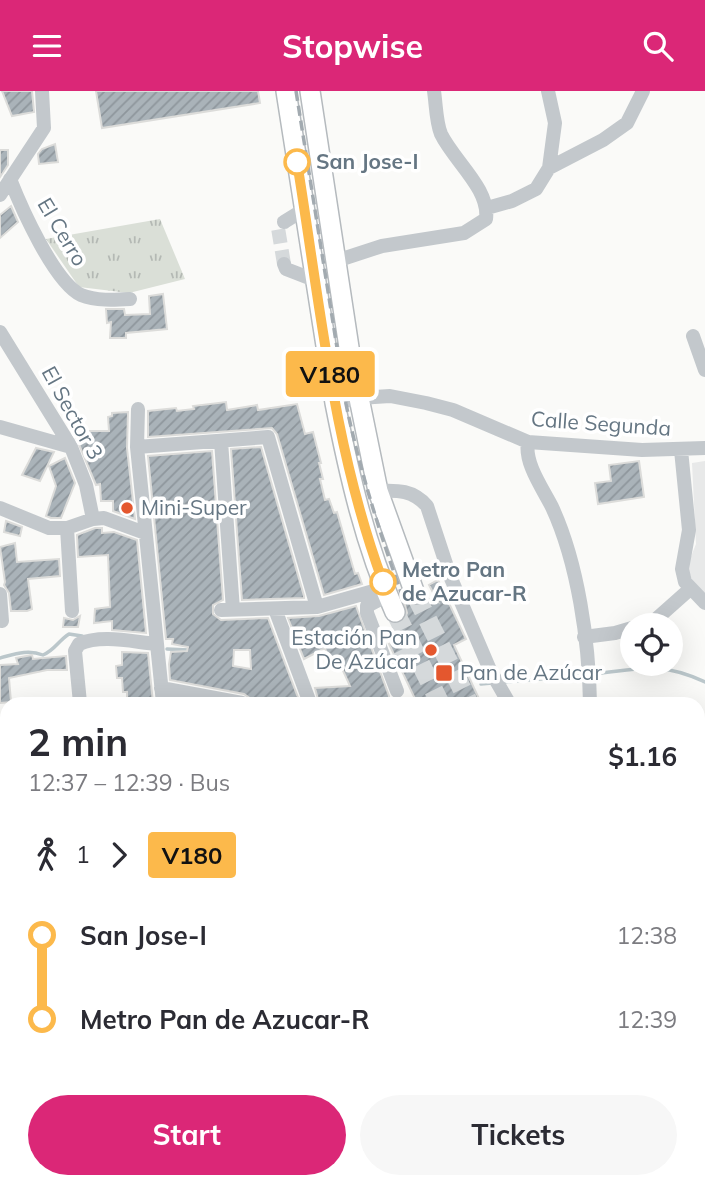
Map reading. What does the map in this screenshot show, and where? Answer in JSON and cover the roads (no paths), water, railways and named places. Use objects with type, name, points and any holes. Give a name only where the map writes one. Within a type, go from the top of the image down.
[{"type":"main road","points":[[286,91],[335,403],[363,524],[389,598]]},
{"type":"main road","points":[[310,91],[335,261],[378,491],[415,594]]},
{"type":"street","points":[[0,195],[44,128],[42,91]]},
{"type":"street","points":[[335,261],[382,246],[464,233],[486,219],[488,208],[478,187],[452,153],[440,131],[434,91]]},
{"type":"street","points":[[488,208],[512,201],[536,189],[549,168],[555,123],[548,91]]},
{"type":"street","points":[[549,168],[603,140],[627,123],[643,91]]},
{"type":"street","name":"El Cerro","points":[[10,179],[22,209],[43,247],[70,287],[90,298],[130,299]]},
{"type":"street","points":[[284,222],[305,209]]},
{"type":"street","points":[[284,264],[286,269],[317,281]]},
{"type":"street","name":"El Sector 3","points":[[0,332],[71,447],[86,485],[93,519]]},
{"type":"street","points":[[693,337],[705,370]]},
{"type":"street","name":"Calle Segunda","points":[[335,403],[390,396],[426,403],[463,414],[528,442],[642,450],[705,448]]},
{"type":"street","points":[[138,409],[137,447],[162,697]]},
{"type":"street","points":[[0,427],[71,447]]},
{"type":"street","points":[[137,447],[268,437],[317,607]]},
{"type":"street","points":[[221,441],[227,610],[317,607],[389,598]]},
{"type":"street","points":[[528,442],[529,460],[557,520],[579,595],[590,697]]},
{"type":"street","points":[[681,450],[689,530],[682,569],[685,582],[705,603]]},
{"type":"street","points":[[378,491],[406,491],[419,497],[426,506],[450,576],[506,697]]},
{"type":"street","points":[[0,508],[49,528],[67,528],[104,518],[145,533]]},
{"type":"street","points":[[67,528],[72,611]]},
{"type":"street","points":[[663,613],[690,589]]},
{"type":"street","points":[[0,594],[2,621]]},
{"type":"street","points":[[389,598],[367,606],[367,613],[391,663],[397,691]]},
{"type":"street","points":[[275,609],[308,697]]},
{"type":"street","points":[[85,628],[108,639]]},
{"type":"street","points":[[584,637],[620,632]]},
{"type":"street","points":[[80,697],[76,646],[92,639],[157,644]]},
{"type":"street","points":[[161,688],[210,697]]},
{"type":"waterway","points":[[0,658],[27,652],[43,655],[69,634],[82,636]]},
{"type":"waterway","points":[[167,649],[189,650]]},
{"type":"waterway","points":[[594,674],[650,668],[675,671],[705,682]]},
{"type":"waterway","points":[[504,682],[587,675]]},
{"type":"waterway","points":[[481,684],[492,683]]},
{"type":"tunnel","points":[[284,222],[278,228],[284,264]]},
{"type":"tunnel","points":[[415,594],[466,697]]},
{"type":"tunnel","points":[[395,612],[437,697]]},
{"type":"tunnel","points":[[395,661],[414,651]]},
{"type":"railway","points":[[296,91],[346,404],[371,502],[403,598]]},
{"type":"place","name":"San Jose-I","points":[[297,162]]},
{"type":"place","name":"Mini-Super","points":[[127,508]]},
{"type":"place","name":"Metro Pan de Azucar-R","points":[[383,582]]},
{"type":"place","name":"Estación Pan De Azúcar","points":[[431,650]]},
{"type":"place","name":"Pan de Azúcar","points":[[444,673]]}]
